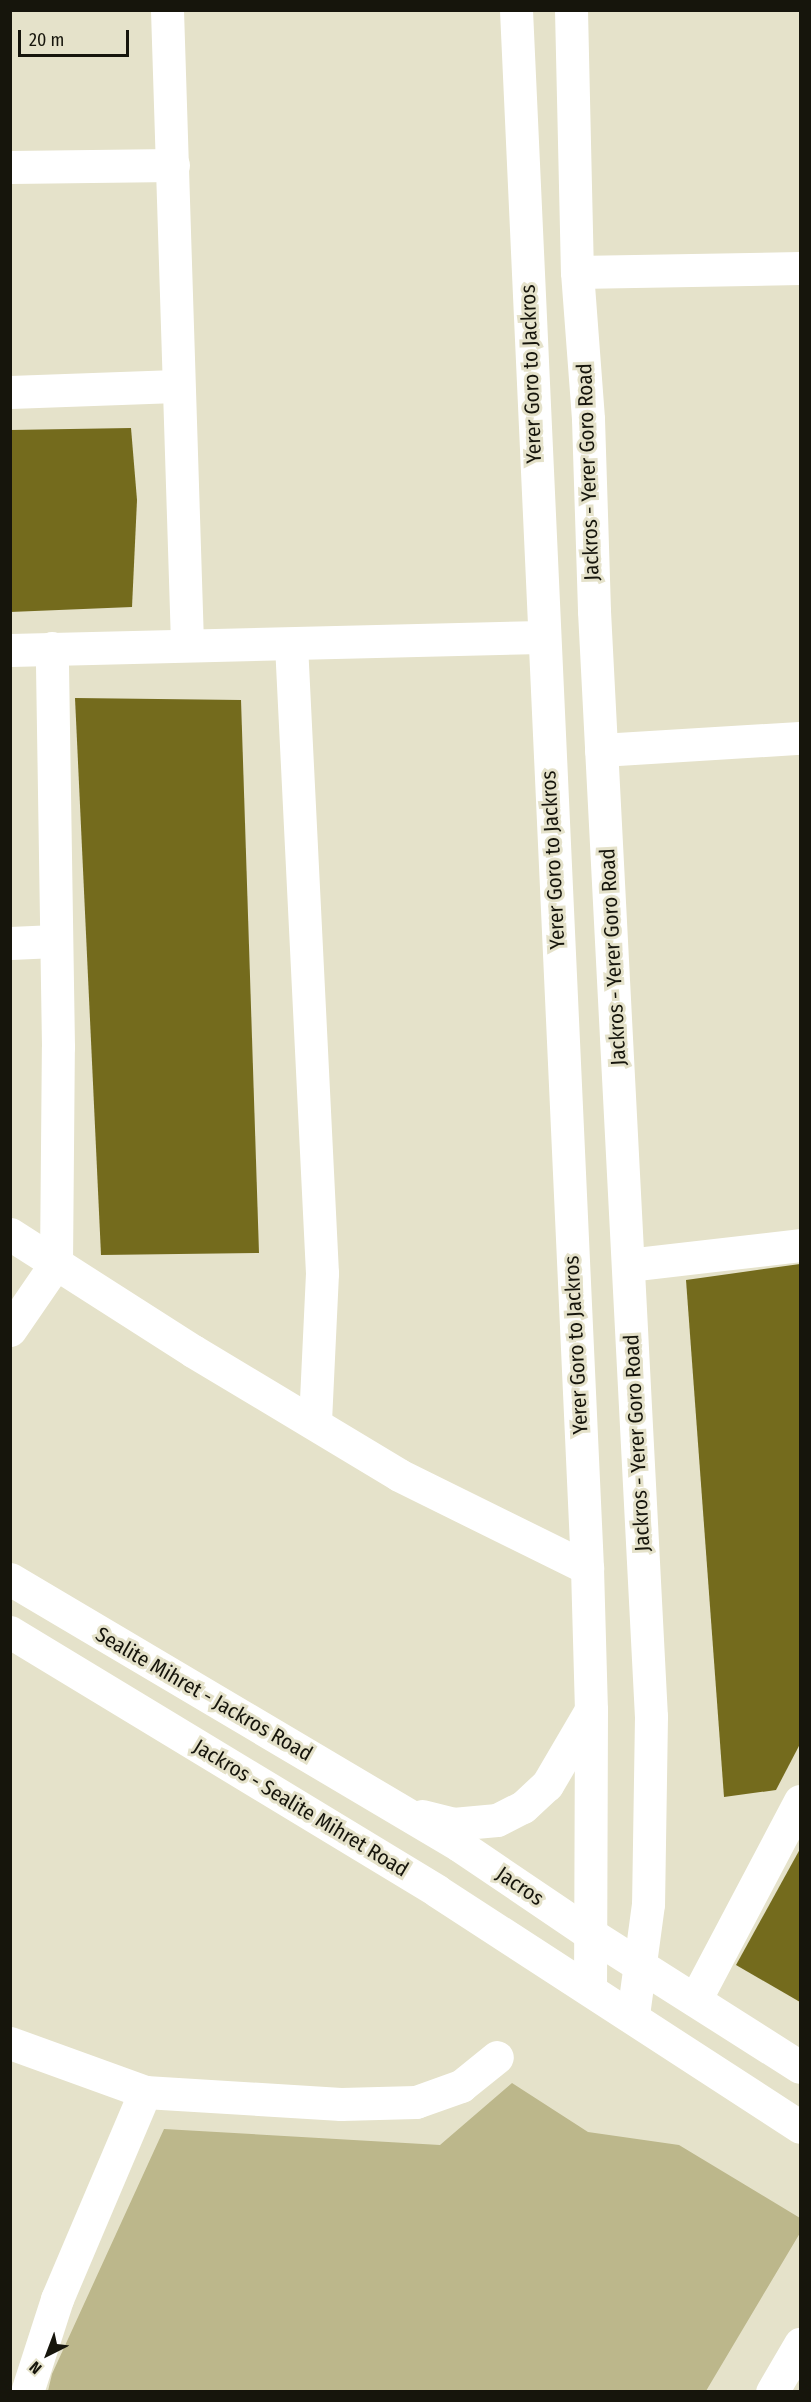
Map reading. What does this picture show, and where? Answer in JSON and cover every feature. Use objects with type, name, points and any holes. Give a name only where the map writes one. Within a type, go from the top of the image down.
[{"type":"main road","points":[[167,10],[173,165],[176,386],[187,644]]},
{"type":"main road","name":"Yerer Goro to Jackros","points":[[516,10],[542,637],[587,1568],[591,1709],[592,1935],[590,1988]]},
{"type":"main road","name":"Jackros - Yerer Goro Road","points":[[571,10],[577,272],[588,419],[601,750],[651,1716],[648,1904],[641,1967]]},
{"type":"main road","points":[[10,167],[173,165]]},
{"type":"main road","points":[[577,272],[801,268]]},
{"type":"main road","points":[[10,392],[176,386]]},
{"type":"main road","points":[[10,650],[542,637]]},
{"type":"main road","points":[[291,644],[322,1273],[315,1423]]},
{"type":"main road","points":[[10,1330],[56,1263],[52,648]]},
{"type":"main road","points":[[601,750],[801,738]]},
{"type":"main road","points":[[10,943],[55,941]]},
{"type":"main road","points":[[10,1234],[193,1351],[399,1475],[587,1568]]},
{"type":"main road","points":[[628,1264],[801,1245]]},
{"type":"main road","name":"Sealite Mihret - Jackros Road","points":[[10,1579],[397,1810]]},
{"type":"main road","name":"Jackros - Sealite Mihret Road","points":[[10,1632],[590,1988]]},
{"type":"main road","points":[[397,1810],[453,1824],[497,1820],[523,1808],[547,1785],[591,1709]]},
{"type":"main road","points":[[695,2000],[801,1801]]},
{"type":"main road","name":"Jacros","points":[[397,1810],[459,1845],[641,1967],[801,2067]]},
{"type":"main road","points":[[633,2016],[641,1967]]},
{"type":"main road","points":[[590,1988],[801,2127]]},
{"type":"main road","points":[[10,2043],[145,2092],[341,2104],[416,2102],[461,2085],[497,2057]]},
{"type":"main road","points":[[27,2391],[57,2299],[145,2092]]},
{"type":"main road","points":[[772,2391],[801,2344]]},
{"type":"shaded area","points":[[512,2083],[588,2132],[679,2145],[800,2218],[800,2233],[706,2391],[48,2391],[52,2374],[164,2129],[440,2145]]},
{"type":"building","points":[[131,428],[137,500],[132,607],[10,612],[10,430]]},
{"type":"building","points":[[75,698],[241,700],[259,1253],[101,1255]]},
{"type":"building","points":[[800,1264],[800,1744],[776,1790],[724,1797],[686,1280]]},
{"type":"building","points":[[800,1849],[800,2002],[736,1965]]}]
